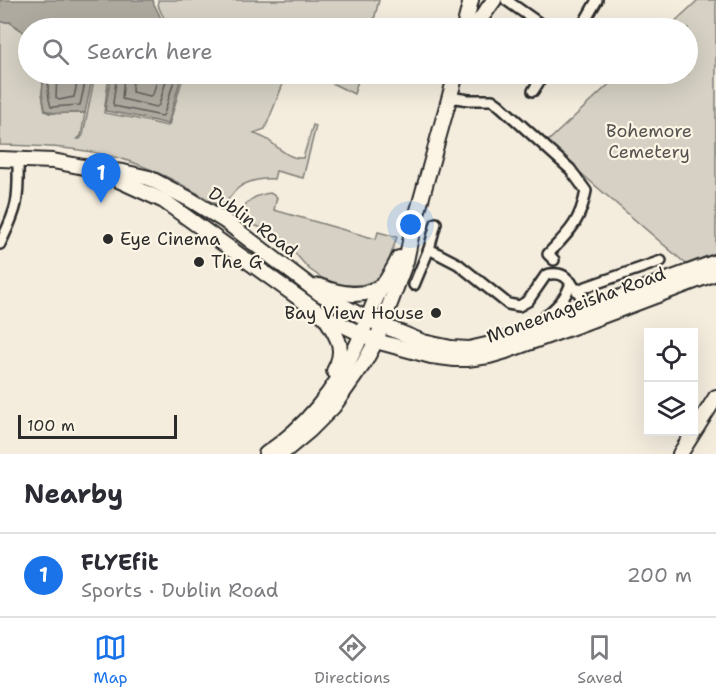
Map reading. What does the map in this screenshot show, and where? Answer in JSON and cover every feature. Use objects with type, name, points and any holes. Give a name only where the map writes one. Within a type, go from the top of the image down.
[{"type":"main road","points":[[466,18],[471,0]]},
{"type":"main road","points":[[481,18],[494,0]]},
{"type":"main road","points":[[266,454],[310,430],[333,407],[364,363],[376,341],[406,261],[453,84]]},
{"type":"main road","name":"Dublin Road","points":[[0,159],[53,161],[94,169],[123,171],[149,178],[225,221],[319,293],[382,325]]},
{"type":"main road","name":"Dublin Road","points":[[94,169],[164,201],[324,316],[376,341]]},
{"type":"main road","points":[[282,447],[321,403],[344,369],[379,293],[412,232]]},
{"type":"main road","name":"Moneenageisha Road","points":[[382,325],[423,342],[444,347],[459,349],[481,347],[525,333],[716,262]]},
{"type":"main road","name":"Moneenageisha Road","points":[[376,341],[444,358],[467,359],[489,356],[534,342],[716,273]]},
{"type":"main road","points":[[300,279],[347,294],[372,291],[387,280]]},
{"type":"main road","points":[[282,447],[320,392],[341,356],[335,334],[324,316]]},
{"type":"main road","points":[[681,454],[716,397]]},
{"type":"street","points":[[506,0],[532,18]]},
{"type":"street","points":[[586,18],[597,0]]},
{"type":"street","points":[[533,91],[538,84]]},
{"type":"street","points":[[449,97],[492,100],[570,169],[586,191],[583,207],[577,220],[548,254],[554,260]]},
{"type":"street","points":[[0,244],[16,204],[18,160]]},
{"type":"street","points":[[414,285],[429,249],[436,223]]},
{"type":"street","points":[[429,249],[458,264],[508,304],[519,306],[528,301],[546,275],[555,273],[562,274],[585,300],[596,307]]},
{"type":"street","points":[[525,333],[560,303],[574,286],[661,261]]},
{"type":"green space","points":[[158,0],[379,0],[374,18],[165,18]]},
{"type":"green space","name":"Bohemore Cemetery","points":[[698,0],[716,0],[716,253],[686,264],[546,143],[609,84],[698,84],[698,18],[679,18]]},
{"type":"green space","points":[[0,22],[9,22],[18,28],[18,84],[43,84],[45,111],[49,113],[85,113],[81,136],[77,139],[83,135],[93,84],[108,84],[104,113],[167,126],[181,84],[283,84],[265,129],[254,133],[288,155],[303,158],[313,125],[316,126],[303,178],[276,171],[274,179],[244,184],[226,201],[218,205],[157,172],[104,154],[75,149],[0,145]]},
{"type":"green space","points":[[334,84],[357,84],[354,94]]},
{"type":"green space","points":[[270,193],[277,197],[274,210],[376,239],[378,232],[397,237],[385,271],[376,280],[362,285],[341,285],[326,281],[309,269],[293,251],[267,230],[245,222],[239,215],[251,200]]},
{"type":"water","points":[[0,0],[153,0],[161,18],[18,18],[18,28],[10,22],[0,22]]},
{"type":"water","points":[[43,84],[91,84],[85,113],[49,112],[45,110]]},
{"type":"water","points":[[109,84],[179,84],[168,124],[105,111]]},
{"type":"place","name":"FLYEfit","points":[[101,203]]},
{"type":"place","name":"Eye Cinema","points":[[108,239]]},
{"type":"place","name":"The G","points":[[199,262]]},
{"type":"place","name":"Bay View House","points":[[436,313]]}]
